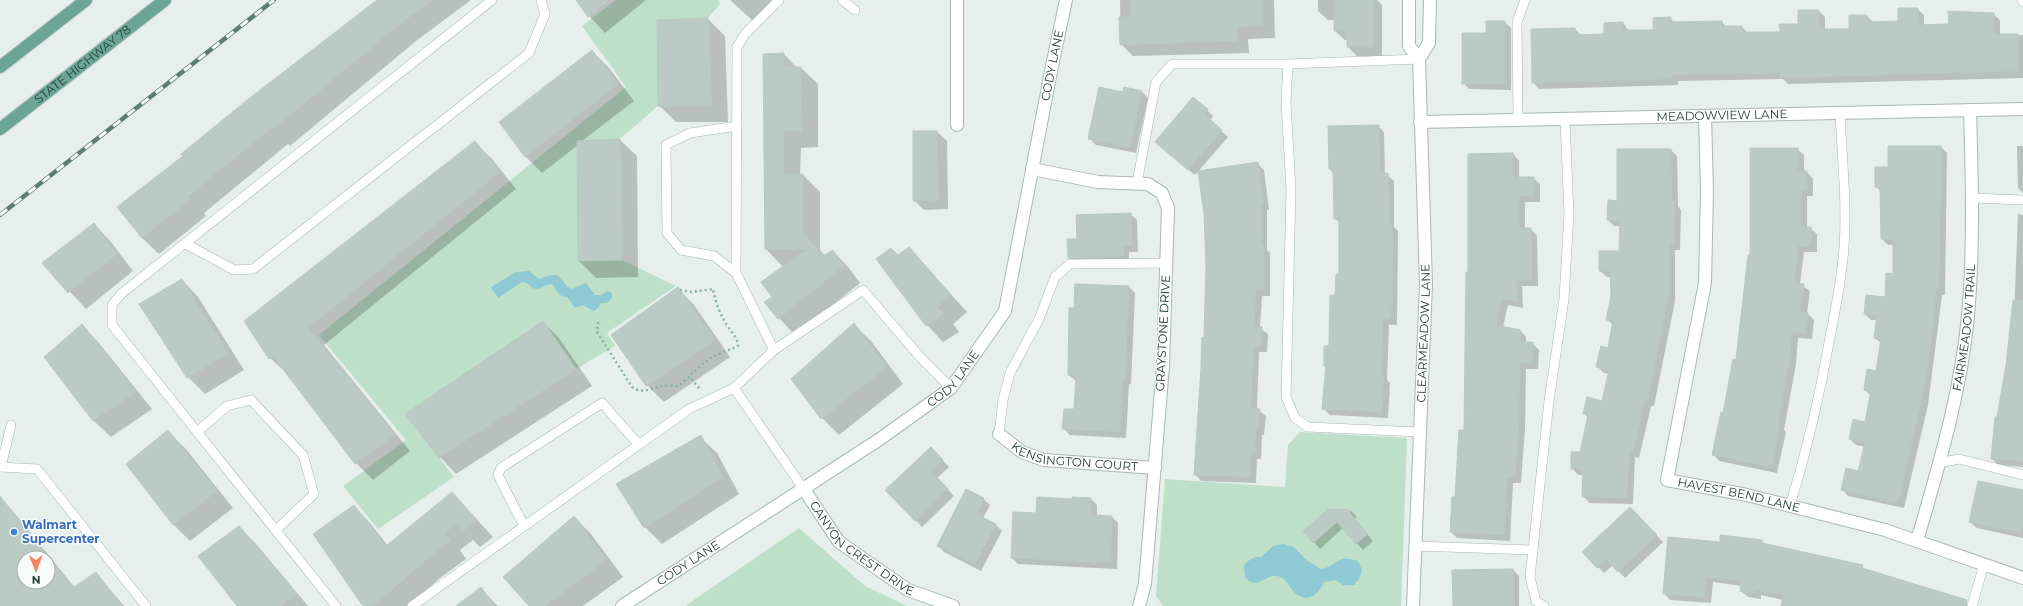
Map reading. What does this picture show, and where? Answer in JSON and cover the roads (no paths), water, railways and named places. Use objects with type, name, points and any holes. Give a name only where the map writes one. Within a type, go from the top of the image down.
[{"type":"main road","points":[[0,67],[86,0]]},
{"type":"main road","name":"STATE HIGHWAY 78","points":[[0,129],[166,0]]},
{"type":"street","points":[[957,0],[957,125]]},
{"type":"street","name":"CODY LANE","points":[[622,606],[899,426],[952,388],[1005,311],[1066,0]]},
{"type":"street","name":"CLEARMEADOW LANE","points":[[1409,0],[1409,46],[1419,60],[1426,284],[1413,606]]},
{"type":"street","points":[[1419,60],[1429,43],[1430,0]]},
{"type":"street","name":"MEADOWVIEW LANE","points":[[1420,122],[1565,120],[2023,108]]},
{"type":"street","name":"FAIRMEADOW TRAIL","points":[[1917,541],[1940,464],[1957,386],[1968,318],[1973,231],[1970,110]]},
{"type":"street","name":"HAVEST BEND LANE","points":[[1705,116],[1707,191],[1705,283],[1666,480],[1746,495],[1885,530],[2023,578]]},
{"type":"street","name":"GRAYSTONE DRIVE","points":[[1032,170],[1098,182],[1148,184],[1162,193],[1168,208],[1163,366],[1145,584],[1140,606]]},
{"type":"street","name":"KENSINGTON COURT","points":[[1000,434],[1022,452],[1044,460],[1155,468]]},
{"type":"street","name":"CANYON CREST DRIVE","points":[[803,488],[839,542],[908,590],[952,606]]},
{"type":"lane","points":[[336,606],[112,325],[112,305],[121,294],[492,0]]},
{"type":"lane","points":[[186,244],[234,270],[253,269],[529,53],[545,14],[541,0]]},
{"type":"lane","points":[[736,273],[737,46],[744,34],[779,0]]},
{"type":"lane","points":[[842,0],[855,10]]},
{"type":"lane","points":[[1518,121],[1516,22],[1525,0]]},
{"type":"lane","points":[[1137,183],[1156,82],[1172,64],[1288,64],[1419,60]]},
{"type":"lane","points":[[1288,64],[1286,102],[1291,190],[1286,397],[1295,418],[1308,427],[1419,432]]},
{"type":"lane","points":[[1790,506],[1807,450],[1822,383],[1844,247],[1844,188],[1840,113]]},
{"type":"lane","points":[[1544,606],[1536,601],[1530,577],[1549,401],[1564,299],[1568,214],[1565,120]]},
{"type":"lane","points":[[737,126],[690,133],[666,145],[667,233],[681,250],[714,256],[736,273],[774,350]]},
{"type":"lane","points":[[1972,198],[2023,200]]},
{"type":"lane","points":[[1000,434],[1003,400],[1010,373],[1039,319],[1055,277],[1070,264],[1166,263]]},
{"type":"lane","points":[[412,606],[689,409],[734,388],[774,350],[863,290],[920,357],[952,388]]},
{"type":"lane","points":[[734,388],[803,488]]},
{"type":"lane","points":[[197,432],[226,406],[251,400],[302,455],[314,494],[276,530]]},
{"type":"lane","points":[[524,526],[498,475],[501,468],[602,403],[639,445]]},
{"type":"lane","points":[[11,425],[0,467],[37,468],[146,606]]},
{"type":"lane","points":[[1940,464],[1959,459],[2023,475]]},
{"type":"lane","points":[[1415,546],[1533,550]]},
{"type":"lane","points":[[1972,606],[1984,564]]},
{"type":"water","points":[[529,271],[539,279],[551,275],[560,277],[571,289],[586,283],[595,295],[601,295],[608,291],[612,293],[612,298],[607,303],[601,303],[594,311],[583,305],[575,308],[568,298],[560,295],[552,284],[537,289],[531,287],[527,283],[522,282],[498,298],[491,287],[516,272]]},
{"type":"water","points":[[1283,544],[1294,547],[1305,559],[1321,569],[1342,559],[1358,561],[1362,570],[1359,579],[1354,585],[1343,585],[1335,580],[1324,582],[1316,594],[1309,598],[1304,598],[1295,593],[1285,580],[1280,577],[1271,576],[1257,583],[1250,582],[1245,577],[1244,566],[1251,559],[1261,557],[1273,546]]},
{"type":"railway","points":[[0,215],[274,0]]},
{"type":"place","name":"Walmart Supercenter","points":[[14,532]]}]
